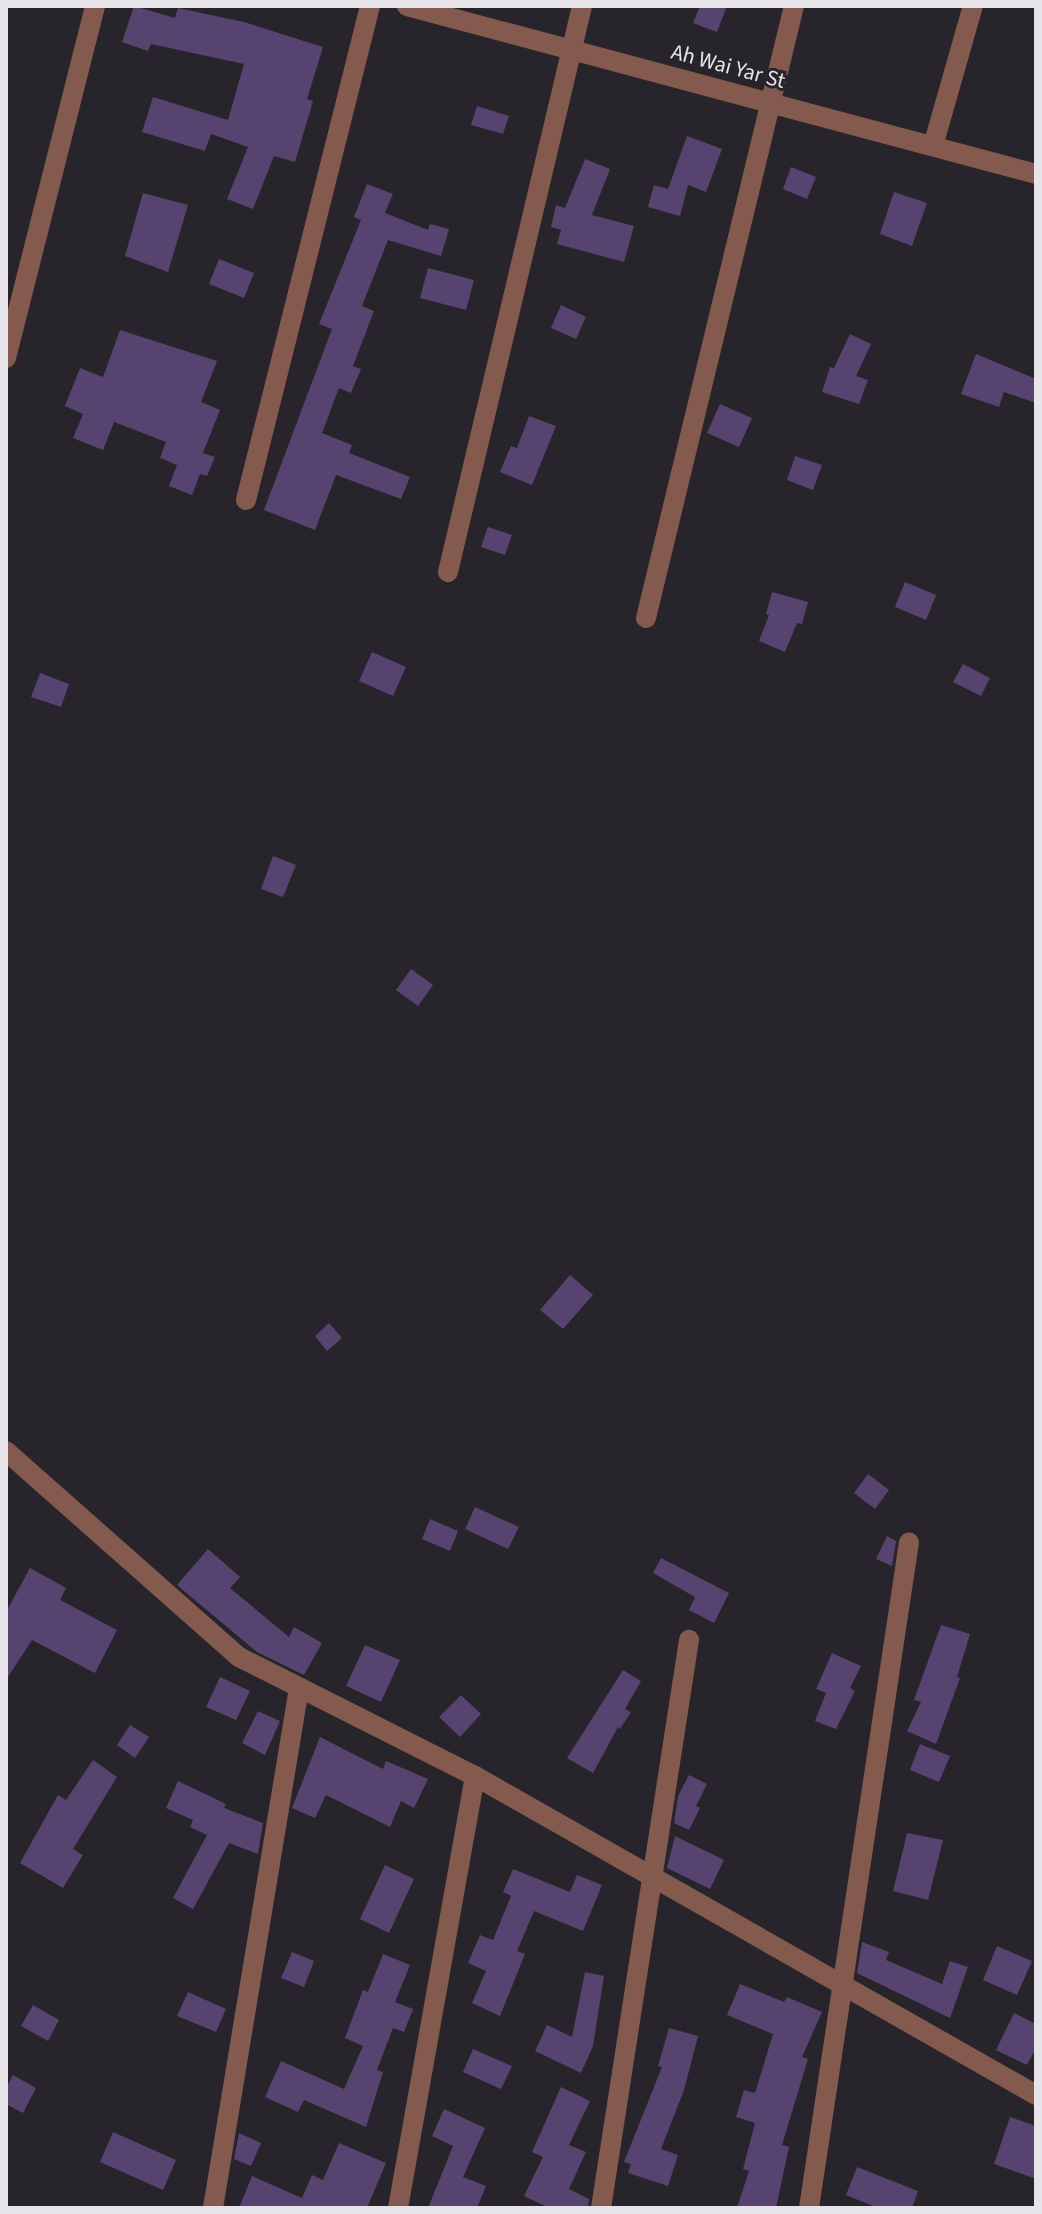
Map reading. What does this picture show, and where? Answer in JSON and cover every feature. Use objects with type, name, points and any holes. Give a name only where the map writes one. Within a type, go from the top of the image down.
[{"type":"street","points":[[6,358],[95,6]]},
{"type":"street","points":[[246,500],[370,6]]},
{"type":"street","name":"Ah Wai Yar St","points":[[407,6],[1036,174]]},
{"type":"street","points":[[448,572],[582,6]]},
{"type":"street","points":[[646,618],[768,102],[794,6]]},
{"type":"street","points":[[933,146],[973,6]]},
{"type":"street","points":[[6,1451],[239,1657],[475,1776],[1034,2091]]},
{"type":"street","points":[[809,2208],[909,1542]]},
{"type":"street","points":[[601,2208],[689,1640]]},
{"type":"street","points":[[213,2208],[299,1688]]},
{"type":"street","points":[[398,2208],[475,1776]]},
{"type":"building","points":[[134,6],[175,18],[178,8],[244,22],[323,47],[307,99],[313,101],[295,162],[274,156],[253,209],[227,199],[248,147],[211,134],[205,151],[142,132],[153,97],[228,120],[244,64],[151,44],[148,51],[122,42]]},
{"type":"building","points":[[700,6],[727,6],[717,32],[693,23]]},
{"type":"building","points":[[477,106],[509,116],[503,134],[471,125]]},
{"type":"building","points":[[687,136],[722,149],[706,192],[688,185],[680,216],[648,207],[654,185],[668,189]]},
{"type":"building","points":[[585,159],[610,169],[592,215],[634,226],[624,262],[557,244],[561,230],[551,227],[556,205],[565,208]]},
{"type":"building","points":[[791,167],[816,177],[807,199],[783,189]]},
{"type":"building","points":[[367,184],[393,194],[385,213],[428,230],[430,224],[449,229],[441,256],[388,240],[362,306],[374,311],[353,366],[361,369],[351,393],[339,388],[322,433],[352,445],[349,453],[410,477],[401,499],[336,475],[315,530],[264,510],[332,329],[319,324],[361,220],[354,217]]},
{"type":"building","points":[[894,192],[927,203],[912,246],[880,234]]},
{"type":"building","points":[[143,193],[188,205],[168,272],[125,256]]},
{"type":"building","points":[[219,259],[254,273],[244,298],[209,284]]},
{"type":"building","points":[[428,268],[474,280],[466,310],[420,298]]},
{"type":"building","points":[[561,305],[586,317],[576,339],[551,328]]},
{"type":"building","points":[[120,330],[217,361],[201,402],[220,410],[203,453],[215,457],[207,476],[200,474],[192,495],[169,486],[177,465],[160,458],[166,442],[114,422],[103,450],[73,438],[83,414],[65,406],[80,368],[103,377]]},
{"type":"building","points":[[850,334],[871,344],[856,376],[868,380],[859,404],[822,392],[830,367],[834,368]]},
{"type":"building","points":[[976,354],[1036,379],[1036,403],[1004,392],[999,407],[961,394]]},
{"type":"building","points":[[720,404],[752,418],[739,447],[707,433]]},
{"type":"building","points":[[529,416],[556,426],[532,485],[500,472],[511,446],[517,448]]},
{"type":"building","points":[[795,456],[822,465],[813,490],[787,480]]},
{"type":"building","points":[[488,527],[512,535],[505,555],[481,547]]},
{"type":"building","points":[[905,582],[936,595],[926,620],[895,607]]},
{"type":"building","points":[[772,592],[808,602],[802,624],[797,623],[785,652],[759,641],[769,615],[766,614]]},
{"type":"building","points":[[372,652],[406,667],[393,696],[359,681]]},
{"type":"building","points":[[963,664],[990,678],[981,696],[953,682]]},
{"type":"building","points":[[40,673],[69,684],[61,707],[31,697]]},
{"type":"building","points":[[273,856],[296,865],[283,897],[261,889]]},
{"type":"building","points":[[411,969],[433,985],[418,1006],[396,990]]},
{"type":"building","points":[[570,1275],[593,1295],[563,1329],[540,1310]]},
{"type":"building","points":[[329,1323],[342,1338],[327,1351],[315,1336]]},
{"type":"building","points":[[868,1474],[889,1490],[875,1509],[854,1493]]},
{"type":"building","points":[[475,1507],[519,1527],[508,1549],[465,1529]]},
{"type":"building","points":[[430,1519],[458,1531],[450,1551],[422,1539]]},
{"type":"building","points":[[887,1536],[896,1541],[892,1566],[876,1559]]},
{"type":"building","points":[[208,1549],[240,1577],[230,1588],[289,1637],[294,1627],[322,1643],[304,1675],[257,1652],[177,1585]]},
{"type":"building","points":[[661,1558],[729,1593],[714,1623],[689,1610],[695,1597],[653,1573]]},
{"type":"building","points":[[30,1568],[66,1588],[60,1600],[117,1630],[95,1673],[32,1640],[6,1680],[6,1612]]},
{"type":"building","points":[[941,1625],[970,1634],[957,1677],[960,1678],[936,1744],[907,1731],[921,1702],[914,1700]]},
{"type":"building","points":[[365,1645],[400,1660],[381,1702],[346,1686]]},
{"type":"building","points":[[832,1653],[861,1666],[850,1688],[855,1691],[836,1729],[815,1721],[826,1693],[816,1689]]},
{"type":"building","points":[[623,1670],[641,1681],[625,1709],[631,1712],[620,1729],[618,1727],[593,1773],[567,1758]]},
{"type":"building","points":[[220,1677],[250,1691],[236,1720],[206,1707]]},
{"type":"building","points":[[461,1695],[481,1714],[460,1737],[439,1717]]},
{"type":"building","points":[[258,1711],[280,1721],[265,1755],[242,1743]]},
{"type":"building","points":[[130,1725],[149,1737],[135,1758],[117,1745]]},
{"type":"building","points":[[320,1737],[383,1769],[386,1761],[428,1779],[414,1808],[401,1801],[390,1827],[326,1795],[315,1818],[292,1808]]},
{"type":"building","points":[[920,1744],[950,1756],[939,1782],[910,1770]]},
{"type":"building","points":[[93,1760],[117,1777],[73,1849],[83,1855],[63,1888],[20,1863],[58,1795],[66,1800]]},
{"type":"building","points":[[689,1775],[707,1784],[689,1830],[674,1823],[678,1796]]},
{"type":"building","points":[[178,1781],[226,1804],[224,1808],[263,1823],[258,1854],[229,1843],[193,1909],[173,1898],[207,1835],[190,1827],[193,1820],[166,1808]]},
{"type":"building","points":[[907,1833],[943,1840],[928,1900],[893,1891]]},
{"type":"building","points":[[675,1836],[724,1860],[710,1889],[667,1868]]},
{"type":"building","points":[[385,1865],[414,1879],[389,1933],[360,1919]]},
{"type":"building","points":[[513,1869],[570,1892],[577,1875],[602,1885],[583,1931],[534,1911],[517,1951],[525,1954],[500,2016],[472,2003],[486,1971],[468,1963],[480,1935],[493,1940],[511,1896],[503,1892]]},
{"type":"building","points":[[862,1942],[889,1952],[886,1960],[942,1984],[950,1961],[968,1967],[950,2018],[857,1973]]},
{"type":"building","points":[[997,1946],[1032,1961],[1017,1995],[983,1980]]},
{"type":"building","points":[[292,1952],[314,1961],[304,1987],[281,1978]]},
{"type":"building","points":[[383,1954],[410,1965],[395,2002],[413,2009],[404,2032],[393,2028],[377,2070],[383,2072],[366,2127],[304,2100],[298,2112],[265,2097],[281,2061],[344,2089],[363,2046],[345,2038],[363,1990],[368,1992]]},
{"type":"building","points":[[585,1972],[604,1976],[593,2046],[581,2073],[535,2051],[547,2025],[572,2037]]},
{"type":"building","points":[[740,1984],[784,2002],[787,1997],[822,2012],[802,2057],[808,2059],[782,2145],[789,2147],[776,2208],[737,2208],[749,2171],[743,2169],[755,2123],[736,2117],[744,2090],[755,2093],[773,2034],[727,2015]]},
{"type":"building","points":[[188,1992],[226,2009],[216,2032],[177,2016]]},
{"type":"building","points":[[33,2005],[59,2020],[48,2041],[21,2026]]},
{"type":"building","points":[[1014,2013],[1036,2024],[1036,2048],[1027,2065],[996,2050]]},
{"type":"building","points":[[669,2028],[698,2036],[684,2090],[661,2149],[678,2155],[668,2186],[628,2173],[631,2164],[624,2162],[662,2067],[658,2066]]},
{"type":"building","points":[[473,2049],[512,2066],[501,2089],[463,2072]]},
{"type":"building","points":[[13,2075],[36,2088],[23,2113],[6,2104],[6,2088]]},
{"type":"building","points":[[561,2087],[590,2101],[569,2145],[586,2152],[569,2189],[589,2199],[588,2208],[549,2208],[524,2196],[543,2157],[532,2152]]},
{"type":"building","points":[[444,2109],[485,2128],[463,2177],[486,2186],[477,2208],[428,2208],[453,2146],[432,2136]]},
{"type":"building","points":[[1010,2117],[1036,2126],[1036,2179],[994,2164]]},
{"type":"building","points":[[113,2132],[176,2160],[163,2190],[100,2162]]},
{"type":"building","points":[[239,2133],[261,2143],[251,2166],[234,2159]]},
{"type":"building","points":[[339,2143],[386,2163],[367,2208],[239,2208],[252,2176],[302,2198],[312,2175],[323,2180]]},
{"type":"building","points":[[857,2167],[918,2191],[912,2208],[878,2208],[846,2195]]}]
